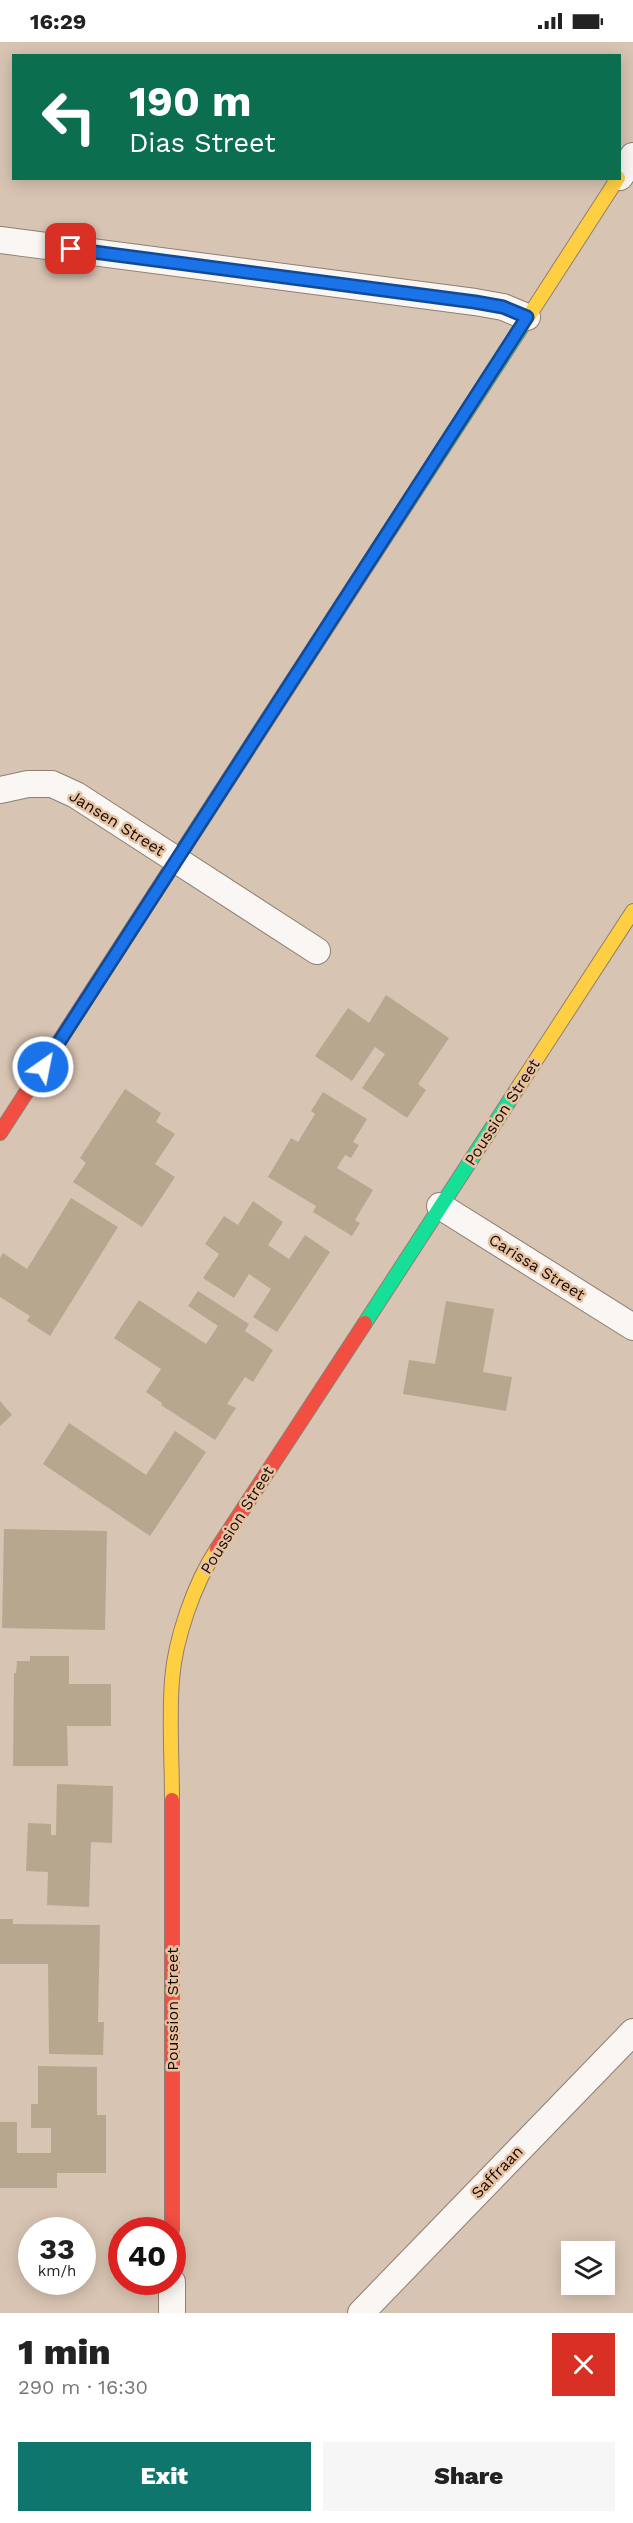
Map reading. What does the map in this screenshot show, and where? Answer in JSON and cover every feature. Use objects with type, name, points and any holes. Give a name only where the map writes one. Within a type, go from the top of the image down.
[{"type":"street","points":[[621,175],[633,156]]},
{"type":"street","points":[[0,1133],[618,180]]},
{"type":"street","points":[[0,240],[475,302],[503,307],[527,317]]},
{"type":"street","name":"Jansen Street","points":[[0,790],[28,784],[52,784],[76,795],[317,951]]},
{"type":"street","name":"Poussion Street","points":[[172,2217],[172,1679],[177,1646],[190,1605],[209,1561],[633,911]]},
{"type":"street","name":"Carissa Street","points":[[440,1206],[633,1328]]},
{"type":"street","name":"Saffraan","points":[[361,2313],[633,2032]]},
{"type":"street","points":[[172,2295],[172,2313]]},
{"type":"building","points":[[386,995],[449,1038],[418,1084],[426,1090],[407,1118],[362,1088],[385,1054],[375,1047],[352,1081],[315,1056],[348,1008],[369,1023]]},
{"type":"building","points":[[125,1089],[161,1113],[156,1122],[175,1134],[155,1164],[175,1177],[142,1227],[73,1182],[86,1163],[80,1158]]},
{"type":"building","points":[[323,1092],[367,1119],[353,1142],[359,1145],[351,1158],[345,1155],[337,1168],[373,1190],[355,1220],[360,1223],[352,1236],[313,1212],[316,1206],[268,1177],[291,1138],[298,1142],[315,1114],[311,1111]]},
{"type":"building","points":[[71,1198],[118,1227],[50,1336],[27,1321],[30,1316],[0,1297],[0,1258],[3,1253],[27,1269]]},
{"type":"building","points":[[253,1201],[283,1222],[268,1245],[289,1259],[305,1235],[330,1252],[277,1332],[253,1317],[271,1289],[249,1274],[234,1298],[203,1278],[219,1254],[205,1244],[224,1216],[238,1225]]},
{"type":"building","points":[[198,1291],[249,1324],[245,1331],[273,1350],[253,1382],[245,1377],[227,1404],[236,1408],[215,1440],[161,1405],[162,1403],[146,1392],[161,1369],[114,1338],[139,1300],[206,1344],[218,1326],[188,1306]]},
{"type":"building","points":[[446,1301],[494,1309],[483,1372],[512,1377],[506,1411],[403,1394],[409,1360],[435,1364]]},
{"type":"building","points":[[0,1401],[12,1415],[0,1426]]},
{"type":"building","points":[[69,1423],[146,1475],[175,1431],[206,1452],[150,1536],[43,1464]]},
{"type":"building","points":[[4,1529],[107,1531],[105,1630],[2,1628]]},
{"type":"building","points":[[30,1656],[69,1656],[69,1684],[111,1684],[111,1726],[67,1726],[68,1766],[13,1766],[14,1673],[16,1673],[17,1661],[30,1661]]},
{"type":"building","points":[[57,1784],[113,1786],[112,1843],[91,1842],[89,1907],[47,1905],[48,1872],[26,1871],[28,1823],[51,1824],[51,1835],[56,1835]]},
{"type":"building","points":[[0,1919],[13,1919],[13,1924],[100,1925],[98,2022],[104,2022],[103,2055],[49,2054],[48,1964],[0,1964]]},
{"type":"building","points":[[38,2066],[97,2067],[97,2115],[106,2115],[106,2173],[57,2173],[57,2188],[0,2188],[0,2122],[17,2122],[17,2153],[51,2153],[51,2128],[31,2128],[31,2104],[38,2104]]},
{"type":"traffic: fast","points":[[366,567],[523,325]]},
{"type":"traffic: fast","points":[[365,1323],[519,1086]]},
{"type":"traffic: slow","points":[[523,325],[617,180]]},
{"type":"traffic: slow","points":[[155,893],[366,567]]},
{"type":"traffic: slow","points":[[519,1086],[633,911]]},
{"type":"traffic: slow","points":[[172,1800],[171,1710],[172,1680],[177,1647],[193,1595],[217,1549]]},
{"type":"traffic: jam","points":[[0,1133],[155,893]]},
{"type":"traffic: jam","points":[[217,1549],[365,1323]]},
{"type":"traffic: jam","points":[[172,1800],[172,2217]]},
{"type":"route","points":[[43,1067],[527,317],[503,307],[475,302],[71,249]]}]
